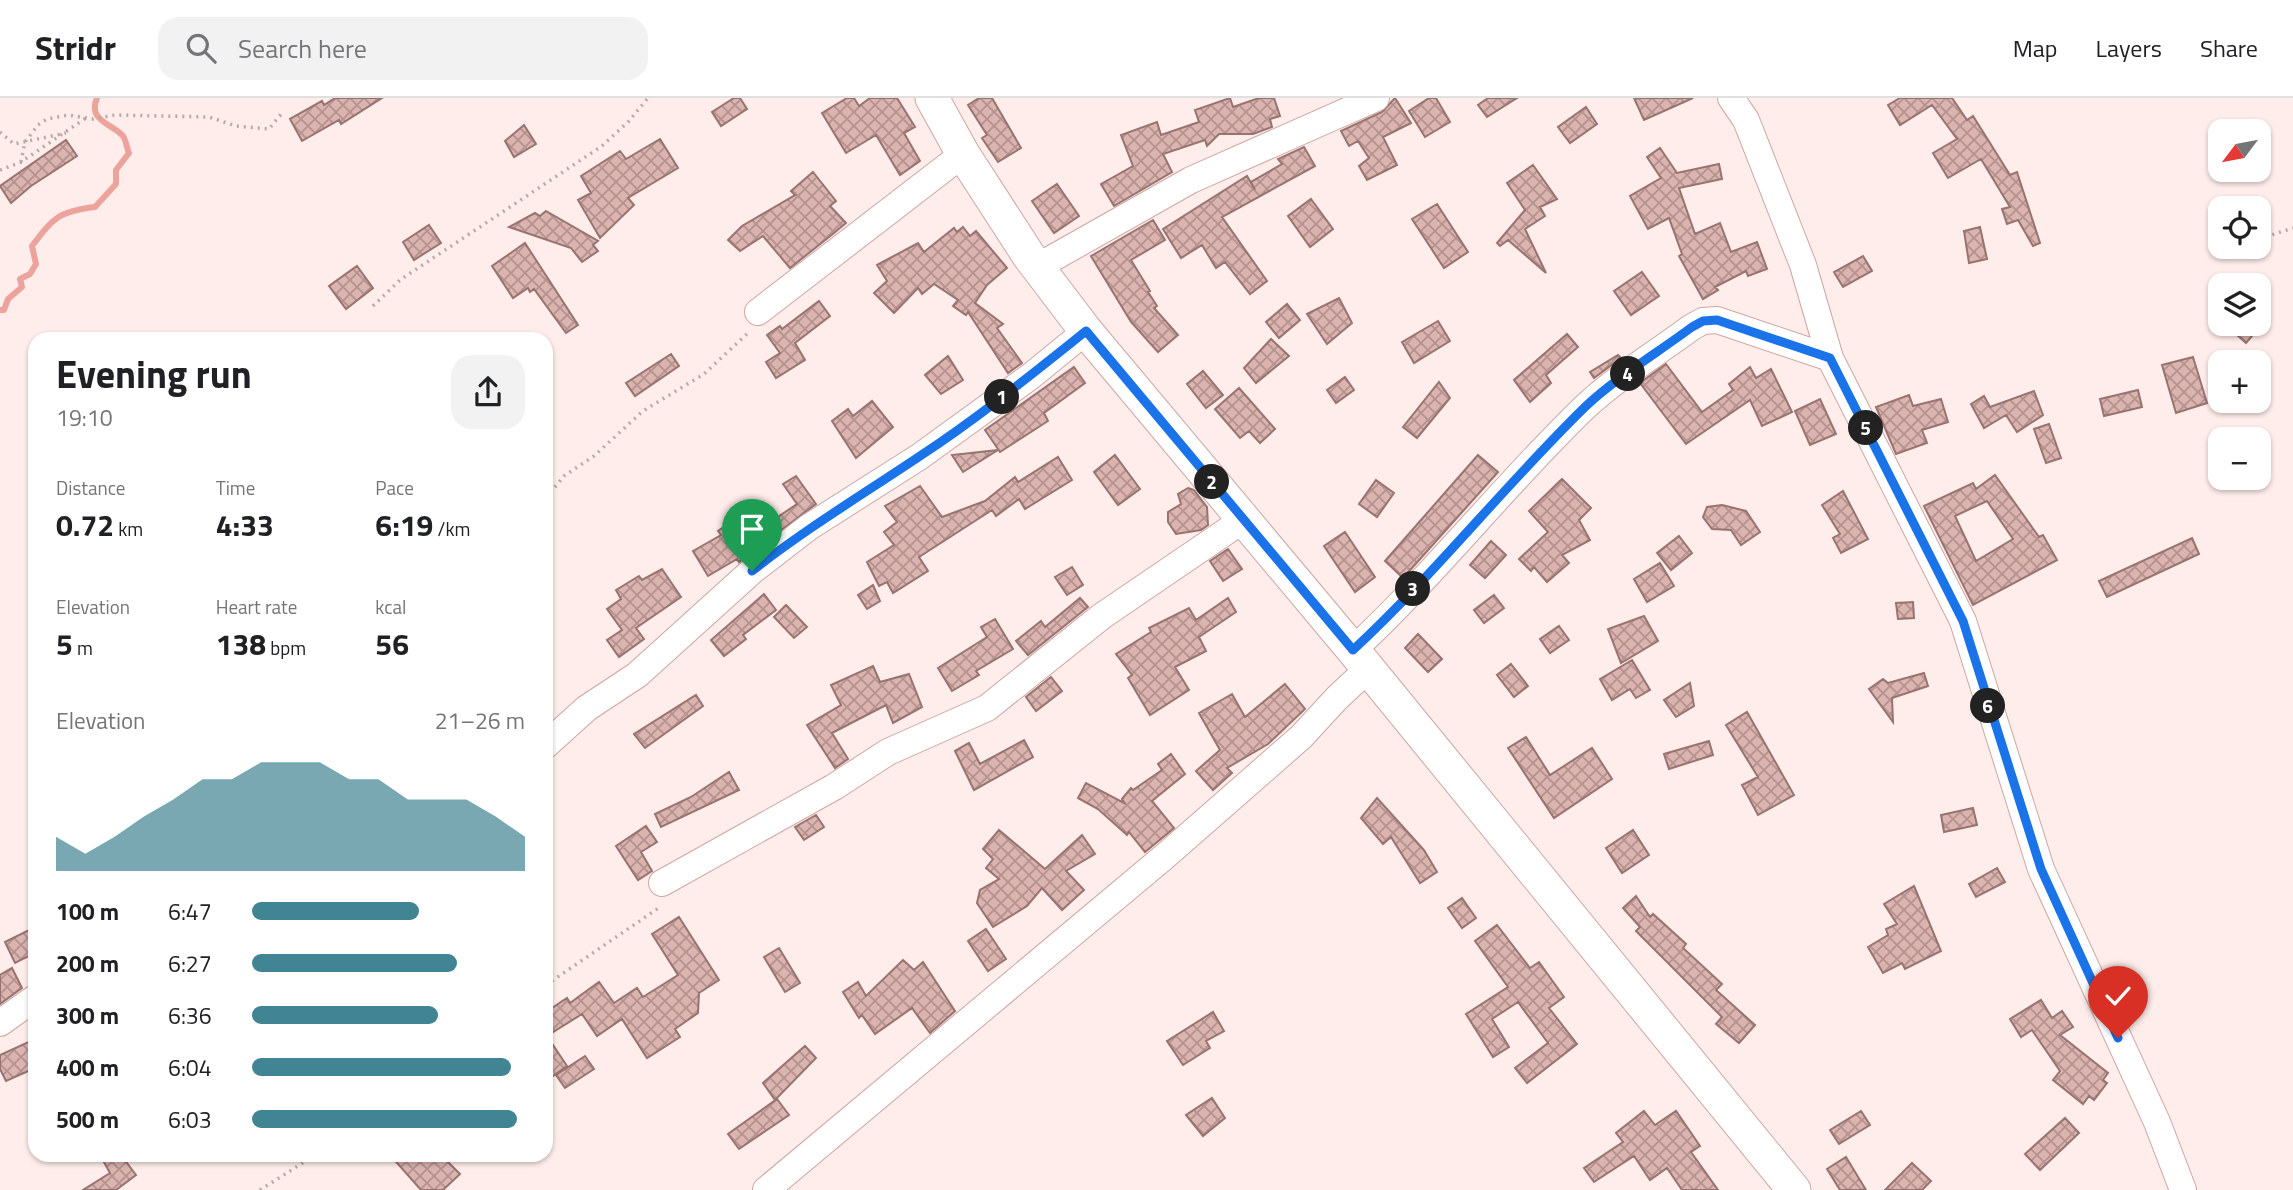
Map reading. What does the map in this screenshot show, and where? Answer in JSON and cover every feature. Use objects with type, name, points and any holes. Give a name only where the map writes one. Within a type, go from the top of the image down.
[{"type":"main road","points":[[932,98],[963,153],[1037,267],[1086,331],[1361,660],[1794,1190]]},
{"type":"street","points":[[1037,267],[1191,180],[1376,98]]},
{"type":"street","points":[[1731,98],[1746,120],[1803,265],[1830,358],[1963,621],[2041,869],[2157,1122],[2183,1190]]},
{"type":"street","points":[[758,312],[963,153]]},
{"type":"street","points":[[766,1190],[1164,857],[1301,737],[1336,698],[1390,615],[1462,534],[1585,408],[1703,321],[1717,320],[1830,358]]},
{"type":"street","points":[[553,739],[587,708],[637,676],[752,571],[809,527],[919,457],[1031,376],[1086,331]]},
{"type":"street","points":[[662,883],[834,787],[888,752],[976,715],[1102,615],[1243,520]]},
{"type":"street","points":[[0,1023],[28,1003]]},
{"type":"path","points":[[373,306],[400,280],[602,146],[629,121],[648,98]]},
{"type":"path","points":[[21,162],[25,142],[47,119],[68,115],[86,118],[115,115],[209,117],[255,129],[269,129],[282,113]]},
{"type":"path","points":[[0,170],[21,162],[86,118]]},
{"type":"path","points":[[0,132],[14,144],[68,132]]},
{"type":"path","points":[[2271,235],[2293,228]]},
{"type":"path","points":[[553,489],[564,476],[594,456],[643,411],[704,374],[729,353],[751,329],[758,312]]},
{"type":"path","points":[[553,980],[668,901],[662,883]]},
{"type":"path","points":[[260,1190],[304,1162]]},
{"type":"building","points":[[335,98],[382,98],[341,124],[339,120],[302,141],[290,119],[322,101],[324,105]]},
{"type":"building","points":[[734,98],[740,98],[747,109],[721,126],[712,112]]},
{"type":"building","points":[[847,98],[854,98],[859,106],[870,98],[897,98],[915,127],[904,133],[920,161],[900,175],[876,135],[846,153],[822,113]]},
{"type":"building","points":[[979,98],[992,98],[1021,148],[998,162],[982,138],[987,135],[968,105]]},
{"type":"building","points":[[1230,98],[1233,107],[1259,98],[1274,98],[1280,116],[1270,119],[1272,127],[1253,134],[1219,134],[1207,146],[1205,140],[1163,154],[1172,172],[1114,206],[1101,184],[1133,166],[1121,135],[1157,122],[1161,135],[1199,122],[1195,110]]},
{"type":"building","points":[[1395,98],[1411,123],[1383,137],[1397,165],[1367,180],[1359,166],[1369,158],[1358,141],[1349,146],[1341,131],[1382,112]]},
{"type":"building","points":[[1429,98],[1436,98],[1450,122],[1425,137],[1409,111]]},
{"type":"building","points":[[1488,98],[1517,98],[1487,117],[1478,105]]},
{"type":"building","points":[[1634,98],[1693,98],[1644,120]]},
{"type":"building","points":[[1900,98],[1952,98],[1967,120],[1973,116],[2010,175],[2017,172],[2040,243],[2033,246],[2018,220],[2007,224],[2002,209],[2010,207],[1981,159],[1948,178],[1933,153],[1957,139],[1932,105],[1900,125],[1888,105]]},
{"type":"building","points":[[1586,107],[1597,124],[1570,143],[1558,127]]},
{"type":"building","points":[[524,125],[536,144],[514,157],[505,141]]},
{"type":"building","points":[[660,139],[678,168],[628,198],[634,205],[600,238],[578,200],[591,193],[581,176],[620,151],[626,159]]},
{"type":"building","points":[[66,140],[77,156],[31,186],[11,203],[0,186]]},
{"type":"building","points":[[1304,147],[1315,166],[1222,217],[1267,281],[1250,294],[1225,262],[1216,268],[1202,245],[1181,258],[1163,229],[1247,176],[1255,190],[1251,182],[1282,164],[1278,159]]},
{"type":"building","points":[[1660,148],[1677,173],[1719,164],[1722,179],[1679,188],[1695,234],[1720,223],[1731,252],[1757,242],[1767,269],[1748,276],[1746,271],[1715,287],[1718,290],[1703,299],[1679,256],[1682,254],[1669,218],[1648,229],[1630,196],[1661,178],[1647,157]]},
{"type":"building","points":[[1533,165],[1557,199],[1540,207],[1545,216],[1525,229],[1546,273],[1508,240],[1500,246],[1497,243],[1525,210],[1507,183]]},
{"type":"building","points":[[813,172],[836,201],[830,206],[846,223],[834,233],[790,268],[763,236],[740,251],[728,240],[742,226],[795,195],[791,191]]},
{"type":"building","points":[[1057,184],[1079,216],[1054,233],[1032,201]]},
{"type":"building","points":[[1311,199],[1333,229],[1310,247],[1288,216]]},
{"type":"building","points":[[1437,204],[1468,252],[1444,268],[1412,219]]},
{"type":"building","points":[[546,211],[598,241],[593,245],[598,251],[582,262],[571,248],[509,227],[535,213],[540,216]]},
{"type":"building","points":[[1153,220],[1165,240],[1131,260],[1150,291],[1148,292],[1157,306],[1154,308],[1178,335],[1158,352],[1131,322],[1091,256]]},
{"type":"building","points":[[429,225],[441,243],[414,260],[403,242]]},
{"type":"building","points":[[963,227],[970,236],[976,231],[1007,268],[987,285],[975,303],[1003,324],[997,328],[1022,363],[1008,373],[968,312],[966,315],[953,306],[958,300],[934,284],[922,294],[918,288],[894,313],[874,293],[887,281],[877,265],[918,243],[924,252],[954,228],[957,232]]},
{"type":"building","points":[[1980,227],[1987,259],[1969,263],[1964,231]]},
{"type":"building","points":[[525,243],[578,325],[566,333],[534,289],[530,292],[528,288],[513,298],[492,266]]},
{"type":"building","points":[[1863,256],[1872,271],[1843,287],[1834,272]]},
{"type":"building","points":[[357,266],[373,288],[346,309],[329,286]]},
{"type":"building","points":[[1642,272],[1659,296],[1631,315],[1614,291]]},
{"type":"building","points":[[1339,298],[1352,323],[1327,344],[1307,314]]},
{"type":"building","points":[[819,301],[830,316],[795,343],[805,360],[776,378],[766,362],[780,353],[767,335],[780,326],[782,329]]},
{"type":"building","points":[[1287,304],[1300,320],[1279,338],[1266,322]]},
{"type":"building","points":[[1438,321],[1450,341],[1414,363],[1402,342]]},
{"type":"building","points":[[1567,334],[1578,347],[1546,375],[1551,383],[1530,402],[1514,380]]},
{"type":"building","points":[[2238,336],[2252,336],[2246,343]]},
{"type":"building","points":[[1271,339],[1289,356],[1256,383],[1244,368]]},
{"type":"building","points":[[671,354],[679,366],[635,396],[626,383]]},
{"type":"building","points":[[1618,355],[1621,358],[1594,378],[1590,372]]},
{"type":"building","points":[[948,356],[963,380],[941,394],[925,375]]},
{"type":"building","points":[[2193,357],[2207,403],[2176,413],[2162,365]]},
{"type":"building","points":[[1666,364],[1702,412],[1733,390],[1729,384],[1750,367],[1756,378],[1771,369],[1792,412],[1762,426],[1750,400],[1686,444],[1640,383]]},
{"type":"building","points":[[1074,367],[1085,383],[1044,413],[1048,421],[1000,452],[985,430]]},
{"type":"building","points":[[1203,371],[1223,395],[1206,408],[1187,384]]},
{"type":"building","points":[[1345,377],[1354,390],[1336,403],[1327,390]]},
{"type":"building","points":[[1439,382],[1450,398],[1417,438],[1403,427]]},
{"type":"building","points":[[1239,388],[1275,429],[1260,443],[1249,431],[1240,438],[1215,409]]},
{"type":"building","points":[[2138,390],[2142,407],[2104,416],[2100,399]]},
{"type":"building","points":[[2034,391],[2043,415],[2017,432],[2006,415],[1984,428],[1971,404],[1984,396],[1990,407]]},
{"type":"building","points":[[1909,395],[1913,406],[1941,399],[1948,422],[1922,430],[1927,443],[1896,454],[1876,407]]},
{"type":"building","points":[[1820,399],[1836,434],[1810,445],[1795,411]]},
{"type":"building","points":[[872,401],[893,427],[856,458],[832,421],[848,409],[853,416]]},
{"type":"building","points":[[2049,424],[2061,458],[2046,463],[2034,429]]},
{"type":"building","points":[[998,450],[963,472],[952,455]]},
{"type":"building","points":[[1115,455],[1140,489],[1118,505],[1094,472]]},
{"type":"building","points":[[1478,455],[1498,472],[1403,578],[1385,561]]},
{"type":"building","points":[[1058,457],[1072,480],[1025,509],[1019,499],[996,516],[992,510],[919,557],[928,571],[893,593],[887,582],[879,586],[867,562],[894,545],[884,532],[897,522],[885,506],[920,486],[942,517],[985,501],[1015,477],[1018,482]]},
{"type":"building","points":[[1995,475],[2039,537],[2043,535],[2057,560],[1973,605],[1924,506],[1973,483],[1976,489]],"holes":[[[1987,501],[2013,539],[1976,561],[1955,516]]]},
{"type":"building","points":[[796,476],[816,504],[739,562],[737,559],[708,576],[693,551],[721,535],[718,531],[747,511],[760,529],[797,504],[783,484]]},
{"type":"building","points":[[1562,479],[1591,508],[1579,520],[1590,540],[1562,555],[1569,563],[1547,582],[1534,567],[1531,571],[1519,559],[1548,532],[1529,511]]},
{"type":"building","points":[[1376,480],[1394,493],[1377,517],[1359,504]]},
{"type":"building","points":[[1188,488],[1194,490],[1207,507],[1208,525],[1201,530],[1176,534],[1168,522],[1168,512],[1181,504],[1178,494]]},
{"type":"building","points":[[1843,491],[1868,539],[1841,553],[1833,538],[1840,534],[1822,505]]},
{"type":"building","points":[[1722,505],[1746,511],[1760,532],[1741,545],[1731,530],[1712,529],[1703,517],[1707,507]]},
{"type":"building","points":[[1345,532],[1375,577],[1355,592],[1324,546]]},
{"type":"building","points":[[1679,536],[1692,553],[1671,570],[1657,553]]},
{"type":"building","points":[[2192,538],[2199,554],[2107,597],[2099,581]]},
{"type":"building","points":[[1491,541],[1506,555],[1485,578],[1470,565]]},
{"type":"building","points":[[1228,549],[1242,569],[1223,581],[1210,561]]},
{"type":"building","points":[[1660,563],[1674,586],[1647,602],[1634,579]]},
{"type":"building","points":[[1072,567],[1083,585],[1067,595],[1055,577]]},
{"type":"building","points":[[662,569],[681,597],[636,628],[644,639],[619,657],[607,640],[622,630],[607,609],[621,599],[616,590],[639,576],[642,580]]},
{"type":"building","points":[[873,585],[880,601],[867,609],[858,595]]},
{"type":"building","points":[[764,594],[776,610],[743,635],[746,639],[724,656],[711,640]]},
{"type":"building","points":[[1494,595],[1504,608],[1484,623],[1474,610]]},
{"type":"building","points":[[1080,598],[1088,607],[1028,655],[1016,641],[1041,621],[1045,627]]},
{"type":"building","points":[[1228,598],[1236,612],[1199,637],[1206,651],[1175,667],[1189,690],[1150,715],[1128,678],[1132,675],[1116,654],[1151,632],[1149,628],[1189,608],[1196,620]]},
{"type":"building","points":[[1913,602],[1914,618],[1898,619],[1896,603]]},
{"type":"building","points":[[786,605],[807,627],[794,638],[774,617]]},
{"type":"building","points":[[1644,616],[1658,641],[1621,663],[1608,629]]},
{"type":"building","points":[[995,619],[1013,649],[976,671],[979,675],[952,691],[938,668],[987,637],[981,627]]},
{"type":"building","points":[[1559,626],[1569,640],[1550,653],[1540,639]]},
{"type":"building","points":[[1418,634],[1442,659],[1428,672],[1405,648]]},
{"type":"building","points":[[1632,660],[1650,690],[1636,698],[1630,689],[1612,700],[1600,679]]},
{"type":"building","points":[[1511,664],[1528,686],[1514,697],[1497,675]]},
{"type":"building","points":[[873,666],[880,682],[909,674],[922,707],[893,723],[886,705],[832,733],[848,759],[835,768],[807,725],[841,705],[831,685]]},
{"type":"building","points":[[1924,673],[1928,686],[1892,698],[1893,722],[1869,689],[1883,679],[1888,683]]},
{"type":"building","points":[[1051,677],[1062,691],[1036,711],[1026,697]]},
{"type":"building","points":[[1690,683],[1694,706],[1676,717],[1664,700]]},
{"type":"building","points":[[1285,684],[1305,709],[1268,744],[1227,768],[1232,773],[1213,790],[1196,771],[1220,750],[1199,713],[1232,694],[1245,717]]},
{"type":"building","points":[[696,695],[703,706],[645,748],[634,734]]},
{"type":"building","points":[[1747,712],[1794,795],[1758,815],[1742,785],[1758,777],[1726,725]]},
{"type":"building","points":[[1526,737],[1550,775],[1592,748],[1612,779],[1554,818],[1508,748]]},
{"type":"building","points":[[1024,740],[1033,757],[974,790],[955,751],[969,743],[980,764]]},
{"type":"building","points":[[1709,741],[1713,755],[1669,769],[1664,754]]},
{"type":"building","points":[[1171,754],[1185,774],[1152,801],[1174,828],[1145,852],[1129,832],[1127,835],[1098,809],[1078,798],[1086,783],[1124,803],[1122,799],[1131,788],[1133,790],[1162,770],[1158,764]]},
{"type":"building","points":[[729,772],[739,790],[661,827],[655,814],[691,797]]},
{"type":"building","points":[[1377,798],[1424,850],[1437,872],[1420,883],[1391,837],[1383,844],[1361,818]]},
{"type":"building","points":[[1973,808],[1977,825],[1944,832],[1941,815]]},
{"type":"building","points":[[816,815],[824,827],[804,840],[795,827]]},
{"type":"building","points":[[646,826],[657,842],[641,852],[652,871],[638,880],[616,846]]},
{"type":"building","points":[[999,830],[1045,869],[1082,835],[1095,854],[1066,871],[1084,890],[1062,910],[1042,888],[1027,906],[993,927],[977,903],[980,890],[999,879],[986,868],[993,859],[983,849]]},
{"type":"building","points":[[1633,830],[1649,855],[1622,873],[1606,848]]},
{"type":"building","points":[[1997,868],[2005,882],[1976,897],[1969,884]]},
{"type":"building","points":[[1914,886],[1941,951],[1905,969],[1902,963],[1883,973],[1868,947],[1888,935],[1886,929],[1897,924],[1884,904]]},
{"type":"building","points":[[1636,896],[1650,917],[1653,914],[1686,944],[1683,948],[1722,984],[1716,990],[1755,1025],[1739,1043],[1716,1024],[1722,1017],[1636,931],[1640,927],[1623,908]]},
{"type":"building","points":[[1462,898],[1476,918],[1462,928],[1448,908]]},
{"type":"building","points":[[679,917],[719,980],[699,993],[698,1013],[675,1029],[680,1037],[647,1058],[622,1019],[597,1036],[582,1014],[553,1032],[553,1007],[567,998],[570,1003],[599,982],[614,1003],[637,988],[643,997],[678,975],[652,934]]},
{"type":"building","points":[[1497,925],[1530,968],[1539,962],[1564,997],[1549,1008],[1577,1044],[1527,1083],[1515,1068],[1548,1043],[1518,1002],[1492,1019],[1509,1047],[1493,1057],[1466,1014],[1508,987],[1475,941]]},
{"type":"building","points":[[986,929],[1006,959],[988,971],[968,941]]},
{"type":"building","points":[[28,930],[28,956],[15,963],[5,942]]},
{"type":"building","points":[[779,948],[800,983],[785,992],[764,957]]},
{"type":"building","points":[[903,960],[914,970],[923,962],[955,1011],[930,1033],[912,1008],[875,1034],[862,1015],[859,1018],[843,992],[858,982],[866,996]]},
{"type":"building","points":[[12,968],[22,988],[0,1004],[0,975]]},
{"type":"building","points":[[2041,1000],[2052,1018],[2062,1011],[2073,1027],[2060,1035],[2108,1073],[2103,1080],[2107,1083],[2094,1100],[2089,1096],[2083,1104],[2053,1080],[2060,1071],[2032,1030],[2021,1037],[2010,1019]]},
{"type":"building","points":[[1213,1012],[1224,1031],[1206,1041],[1210,1048],[1183,1065],[1167,1041]]},
{"type":"building","points":[[28,1042],[28,1071],[6,1081],[0,1069],[0,1055]]},
{"type":"building","points":[[553,1045],[567,1066],[553,1076]]},
{"type":"building","points":[[805,1046],[816,1058],[775,1100],[763,1083]]},
{"type":"building","points":[[585,1056],[594,1069],[565,1088],[556,1075]]},
{"type":"building","points":[[1212,1098],[1225,1118],[1203,1136],[1186,1115]]},
{"type":"building","points":[[777,1099],[789,1115],[739,1149],[728,1134]]},
{"type":"building","points":[[1644,1111],[1655,1125],[1676,1111],[1700,1146],[1691,1152],[1718,1190],[1682,1190],[1667,1168],[1650,1180],[1634,1156],[1594,1182],[1584,1168],[1623,1142],[1616,1133]]},
{"type":"building","points":[[1861,1111],[1870,1125],[1839,1144],[1830,1130]]},
{"type":"building","points":[[2065,1118],[2079,1133],[2040,1170],[2025,1154]]},
{"type":"building","points":[[1846,1157],[1866,1190],[1840,1190],[1827,1169]]},
{"type":"building","points":[[104,1162],[126,1162],[136,1175],[116,1190],[83,1190],[110,1173]]},
{"type":"building","points":[[396,1162],[448,1162],[460,1174],[443,1190],[421,1190]]},
{"type":"building","points":[[1912,1163],[1931,1181],[1922,1190],[1885,1190]]},
{"type":"waterway","points":[[0,310],[4,310],[8,299],[22,287],[20,279],[30,274],[36,264],[32,246],[52,222],[73,211],[95,207],[116,184],[116,170],[129,153],[123,136],[102,121],[95,112],[97,98]]},
{"type":"route","points":[[752,571],[809,527],[919,457],[1031,376],[1086,331],[1353,650],[1390,615],[1462,534],[1585,408],[1692,327],[1703,321],[1717,320],[1830,358],[1963,621],[2041,869],[2118,1038]]}]
